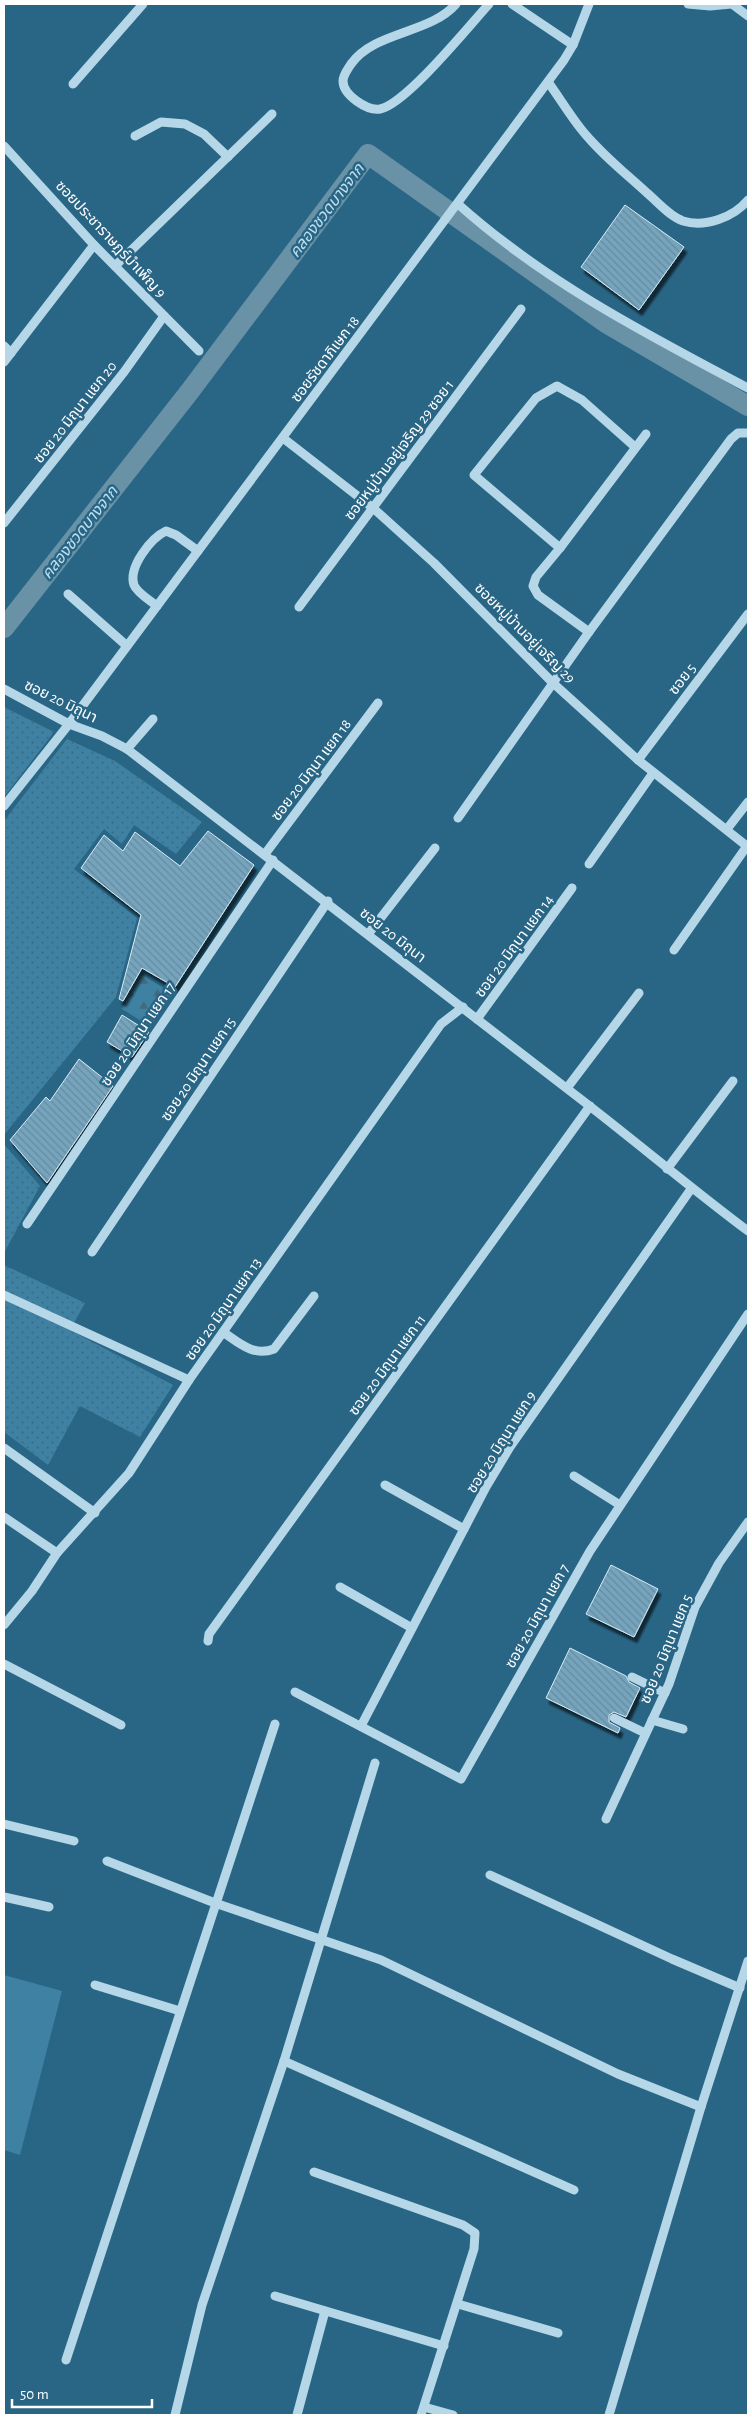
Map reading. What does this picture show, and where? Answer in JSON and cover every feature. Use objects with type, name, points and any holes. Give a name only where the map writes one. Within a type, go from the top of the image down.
[{"type":"street","points":[[73,84],[143,4]]},
{"type":"street","points":[[456,4],[434,21],[386,40],[365,51],[352,62],[345,74],[343,82],[347,91],[369,108],[378,110],[387,106],[413,87],[489,4]]},
{"type":"street","points":[[512,4],[573,45]]},
{"type":"street","name":"ซอยรัชดาภิเษก 18","points":[[4,806],[69,724],[548,82],[573,45],[589,4]]},
{"type":"street","points":[[688,4],[710,6],[731,4],[748,16]]},
{"type":"street","points":[[548,82],[582,129],[605,154],[665,209],[681,220],[692,223],[727,217],[741,208],[748,200]]},
{"type":"street","points":[[115,266],[272,114]]},
{"type":"street","points":[[135,136],[161,122],[185,124],[204,134],[228,157]]},
{"type":"street","name":"ซอยประชาราษฎร์บำเพ็ญ 9","points":[[4,146],[94,245],[199,351]]},
{"type":"street","points":[[456,207],[567,287],[628,324],[748,388]]},
{"type":"street","points":[[4,362],[94,245]]},
{"type":"street","name":"ซอยหมู่บ้านอยู่เจริญ 29 ซอย 1","points":[[299,608],[521,309]]},
{"type":"street","name":"ซอย 20 มิถุนา แยก 20","points":[[4,523],[124,372],[164,316]]},
{"type":"street","points":[[4,346],[10,353]]},
{"type":"street","points":[[560,548],[474,475],[536,398],[557,386],[582,400],[635,447]]},
{"type":"street","points":[[458,818],[588,632],[731,438],[738,433],[748,433]]},
{"type":"street","points":[[588,632],[538,595],[533,586],[536,577],[646,434]]},
{"type":"street","name":"ซอยหมู่บ้านอยู่เจริญ 29","points":[[283,438],[373,508],[434,563],[553,682],[638,760],[748,846]]},
{"type":"street","points":[[157,606],[134,587],[132,576],[136,564],[158,535],[166,531],[176,535],[198,551]]},
{"type":"street","points":[[68,594],[127,646]]},
{"type":"street","name":"ซอย 5","points":[[638,760],[748,614]]},
{"type":"street","name":"ซอย 20 มิถุนา","points":[[4,689],[69,724],[102,736],[127,749],[328,901],[590,1106],[691,1189],[748,1231]]},
{"type":"street","name":"ซอย 20 มิถุนา แยก 18","points":[[269,857],[378,703]]},
{"type":"street","points":[[127,749],[153,719]]},
{"type":"street","points":[[589,864],[653,773]]},
{"type":"street","points":[[727,829],[748,802]]},
{"type":"street","points":[[674,950],[748,846]]},
{"type":"street","points":[[369,933],[435,848]]},
{"type":"street","name":"ซอย 20 มิถุนา แยก 17","points":[[27,1224],[269,857]]},
{"type":"street","name":"ซอย 20 มิถุนา แยก 14","points":[[477,1019],[572,888]]},
{"type":"street","name":"ซอย 20 มิถุนา แยก 15","points":[[92,1252],[328,901]]},
{"type":"street","points":[[566,1088],[639,993]]},
{"type":"street","name":"ซอย 20 มิถุนา แยก 13","points":[[4,1625],[32,1591],[57,1553],[129,1473],[189,1380],[441,1024],[463,1007]]},
{"type":"street","points":[[667,1169],[733,1081]]},
{"type":"street","name":"ซอย 20 มิถุนา แยก 11","points":[[208,1641],[210,1634],[590,1106]]},
{"type":"street","name":"ซอย 20 มิถุนา แยก 9","points":[[361,1726],[486,1487],[510,1447],[691,1189]]},
{"type":"street","points":[[4,1294],[189,1380]]},
{"type":"street","points":[[223,1332],[255,1352],[265,1353],[274,1349],[314,1296]]},
{"type":"street","name":"ซอย 20 มิถุนา แยก 7","points":[[295,1692],[461,1780],[590,1551],[748,1314]]},
{"type":"street","points":[[4,1448],[95,1513]]},
{"type":"street","points":[[574,1476],[620,1505]]},
{"type":"street","points":[[385,1485],[464,1530]]},
{"type":"street","points":[[4,1517],[57,1553]]},
{"type":"street","name":"ซอย 20 มิถุนา แยก 5","points":[[606,1819],[665,1693],[695,1607],[719,1563],[748,1522]]},
{"type":"street","points":[[340,1587],[412,1628]]},
{"type":"street","points":[[4,1664],[121,1725]]},
{"type":"street","points":[[632,1677],[665,1693]]},
{"type":"street","points":[[614,1718],[645,1733]]},
{"type":"street","points":[[652,1720],[683,1729]]},
{"type":"street","points":[[66,2360],[275,1724]]},
{"type":"street","points":[[175,2415],[202,2305],[284,2061],[375,1763]]},
{"type":"street","points":[[4,1824],[74,1841]]},
{"type":"street","points":[[107,1861],[215,1903],[380,1960],[618,2074],[701,2107]]},
{"type":"street","points":[[490,1875],[672,1960],[740,1988]]},
{"type":"street","points":[[4,1897],[49,1907]]},
{"type":"street","points":[[609,2415],[701,2107],[748,1961]]},
{"type":"street","points":[[95,1984],[180,2011]]},
{"type":"street","points":[[284,2061],[574,2190]]},
{"type":"street","points":[[314,2172],[463,2224],[475,2233],[474,2249],[458,2304],[423,2411],[453,2415]]},
{"type":"street","points":[[275,2296],[444,2346]]},
{"type":"street","points":[[458,2304],[558,2333]]},
{"type":"street","points":[[297,2415],[326,2311]]},
{"type":"green space","points":[[4,707],[54,732],[4,797]]},
{"type":"green space","points":[[67,739],[115,761],[202,822],[176,854],[134,825],[122,844],[104,829],[74,869],[137,918],[116,997],[4,1135],[4,821]]},
{"type":"green space","points":[[142,975],[172,993],[151,1027],[122,1009]]},
{"type":"green space","points":[[4,1144],[40,1186],[4,1253]]},
{"type":"green space","points":[[4,1265],[85,1303],[70,1330],[173,1385],[140,1437],[80,1406],[48,1465],[4,1432]]},
{"type":"green space","points":[[4,1975],[62,1991],[20,2155],[4,2150]]},
{"type":"building","points":[[625,205],[684,247],[639,310],[581,267]]},
{"type":"building","points":[[208,831],[254,865],[175,987],[142,968],[123,1001],[119,999],[141,915],[81,868],[104,835],[123,851],[135,832],[180,866]]},
{"type":"building","points":[[122,1015],[149,1032],[132,1057],[107,1042]]},
{"type":"building","points":[[79,1059],[113,1086],[47,1183],[10,1140],[46,1097],[50,1101]]},
{"type":"building","points":[[611,1565],[658,1589],[634,1637],[586,1614]]},
{"type":"building","points":[[570,1648],[626,1676],[629,1682],[640,1688],[626,1717],[614,1712],[609,1715],[609,1722],[620,1728],[618,1733],[546,1698]]},
{"type":"waterway","name":"คลองชวดบางจาก","points":[[4,628],[190,391],[368,154],[606,323],[748,406]]}]
